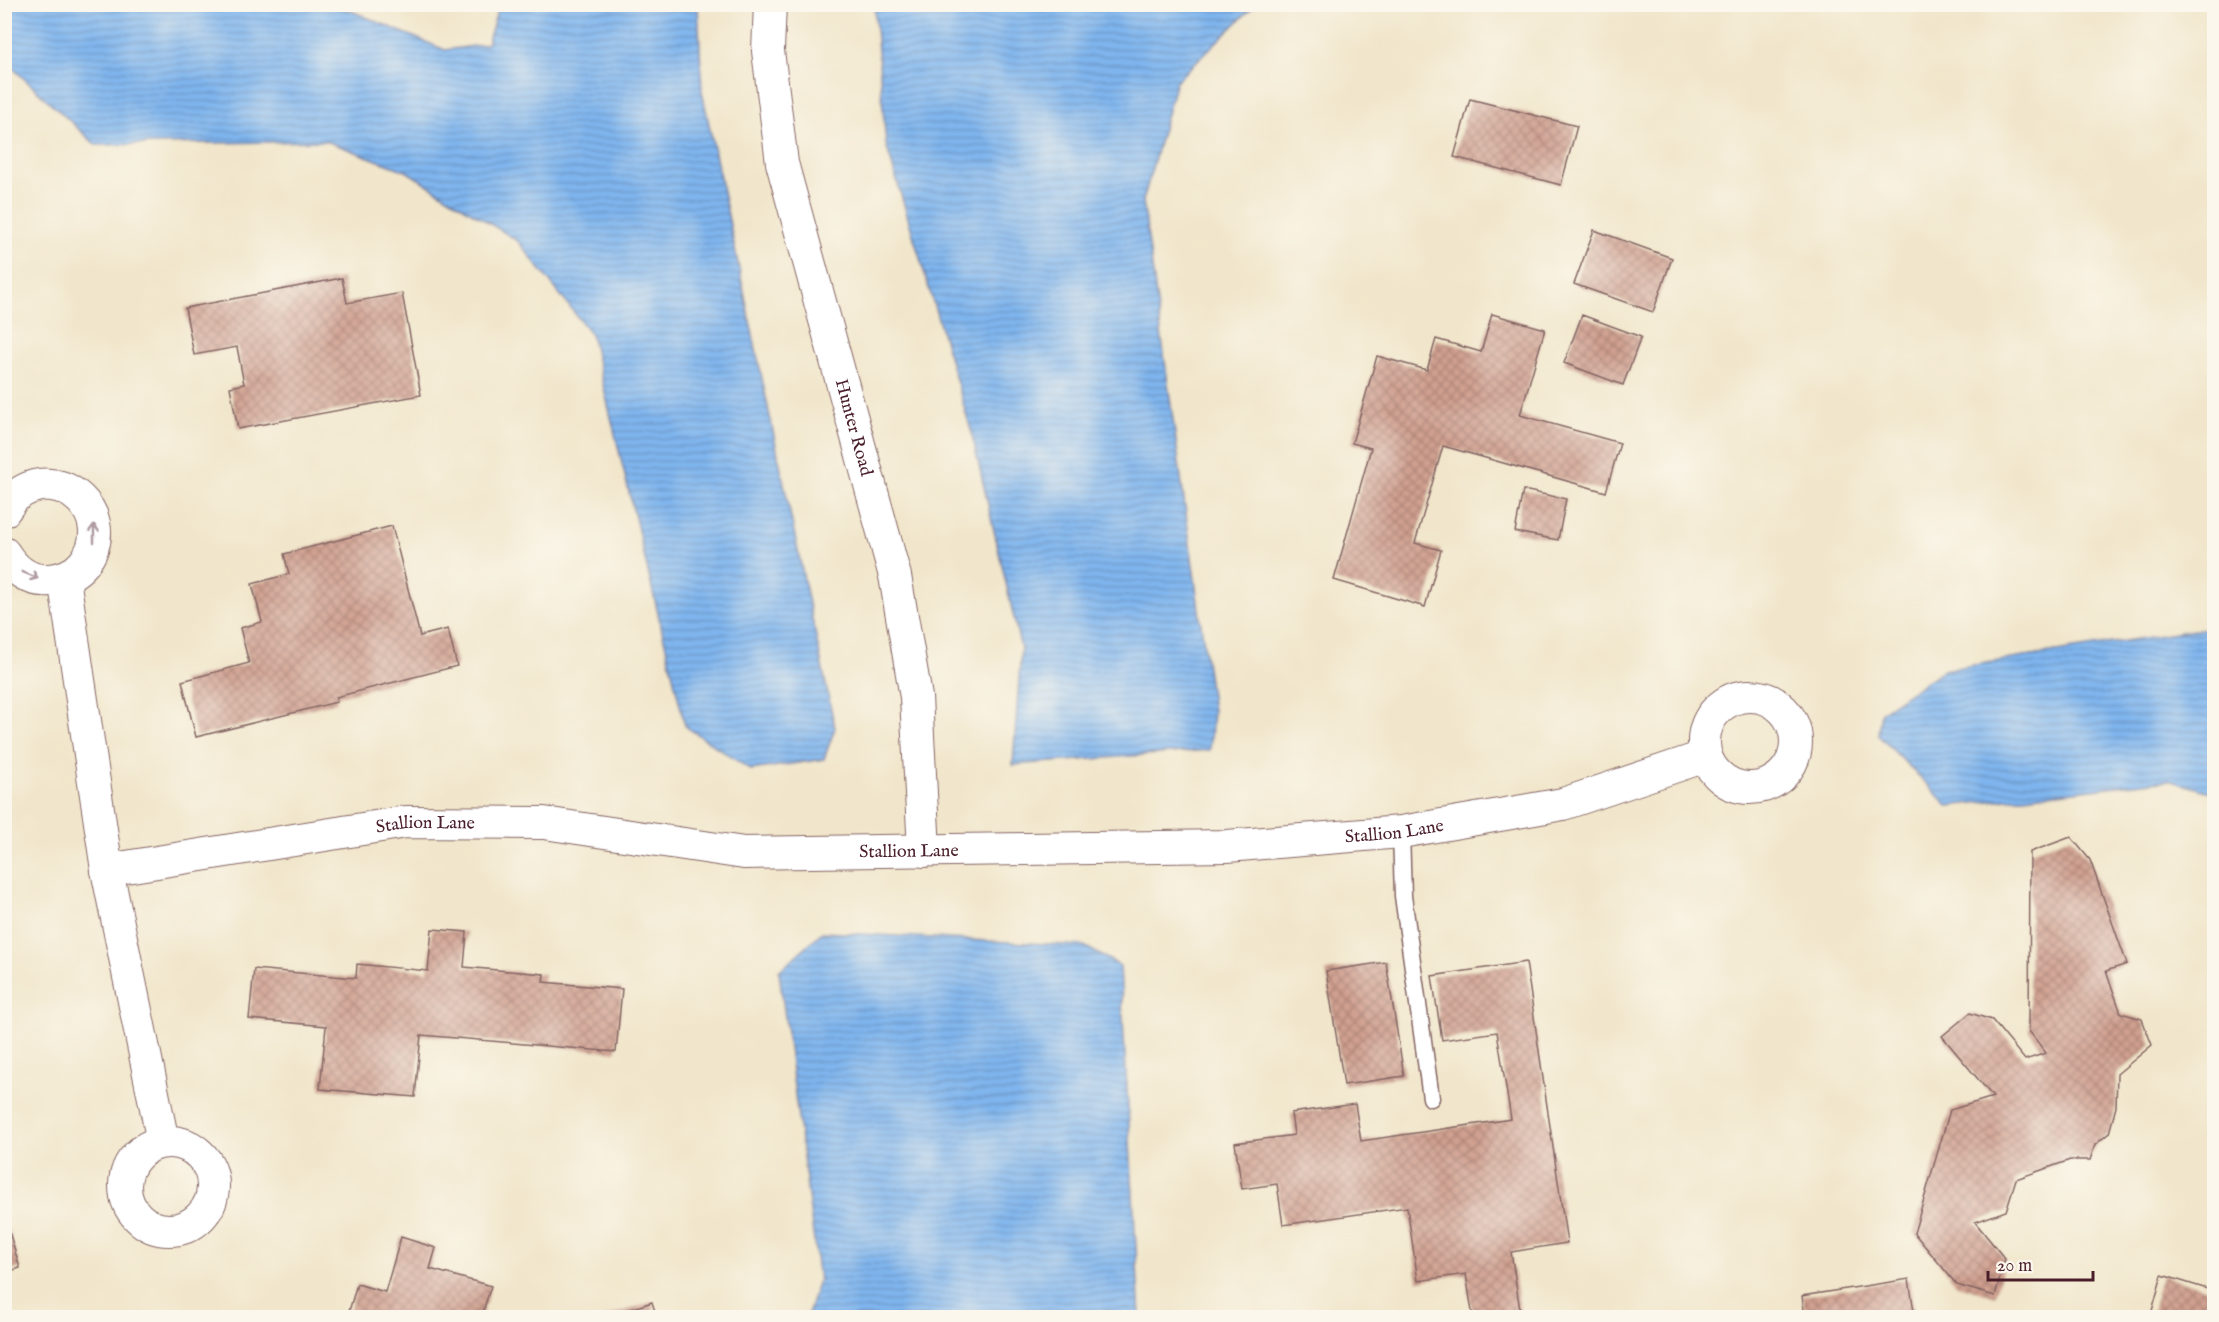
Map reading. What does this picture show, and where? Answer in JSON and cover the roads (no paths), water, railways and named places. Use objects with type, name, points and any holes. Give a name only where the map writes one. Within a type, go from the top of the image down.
[{"type":"street","name":"Hunter Road","points":[[770,4],[768,51],[782,163],[895,576],[916,697],[924,851]]},
{"type":"street","points":[[4,511],[15,496],[32,487],[50,484],[69,489],[84,500],[93,517],[96,535],[92,554],[80,568],[64,578],[45,580],[27,576],[12,565],[4,553]]},
{"type":"street","points":[[64,578],[108,870],[163,1142]]},
{"type":"street","name":"Stallion Lane","points":[[108,870],[406,822],[544,823],[744,854],[1227,846],[1401,832],[1563,804],[1706,756]]},
{"type":"lane","points":[[1401,832],[1403,896],[1431,1098]]},
{"type":"water","points":[[4,5],[337,5],[445,50],[487,44],[499,5],[698,5],[702,91],[835,728],[824,759],[751,770],[685,726],[591,334],[518,241],[406,171],[326,141],[96,145],[5,61]]},
{"type":"water","points":[[874,5],[1255,5],[1176,81],[1143,201],[1213,711],[1210,750],[1013,765],[1021,649],[971,430],[886,144]]},
{"type":"water","points":[[2214,627],[2214,793],[2168,780],[1948,806],[1878,735],[1881,712],[1943,670]]},
{"type":"water","points":[[822,932],[1084,946],[1120,966],[1140,1317],[807,1317],[819,1280],[779,971]]}]
